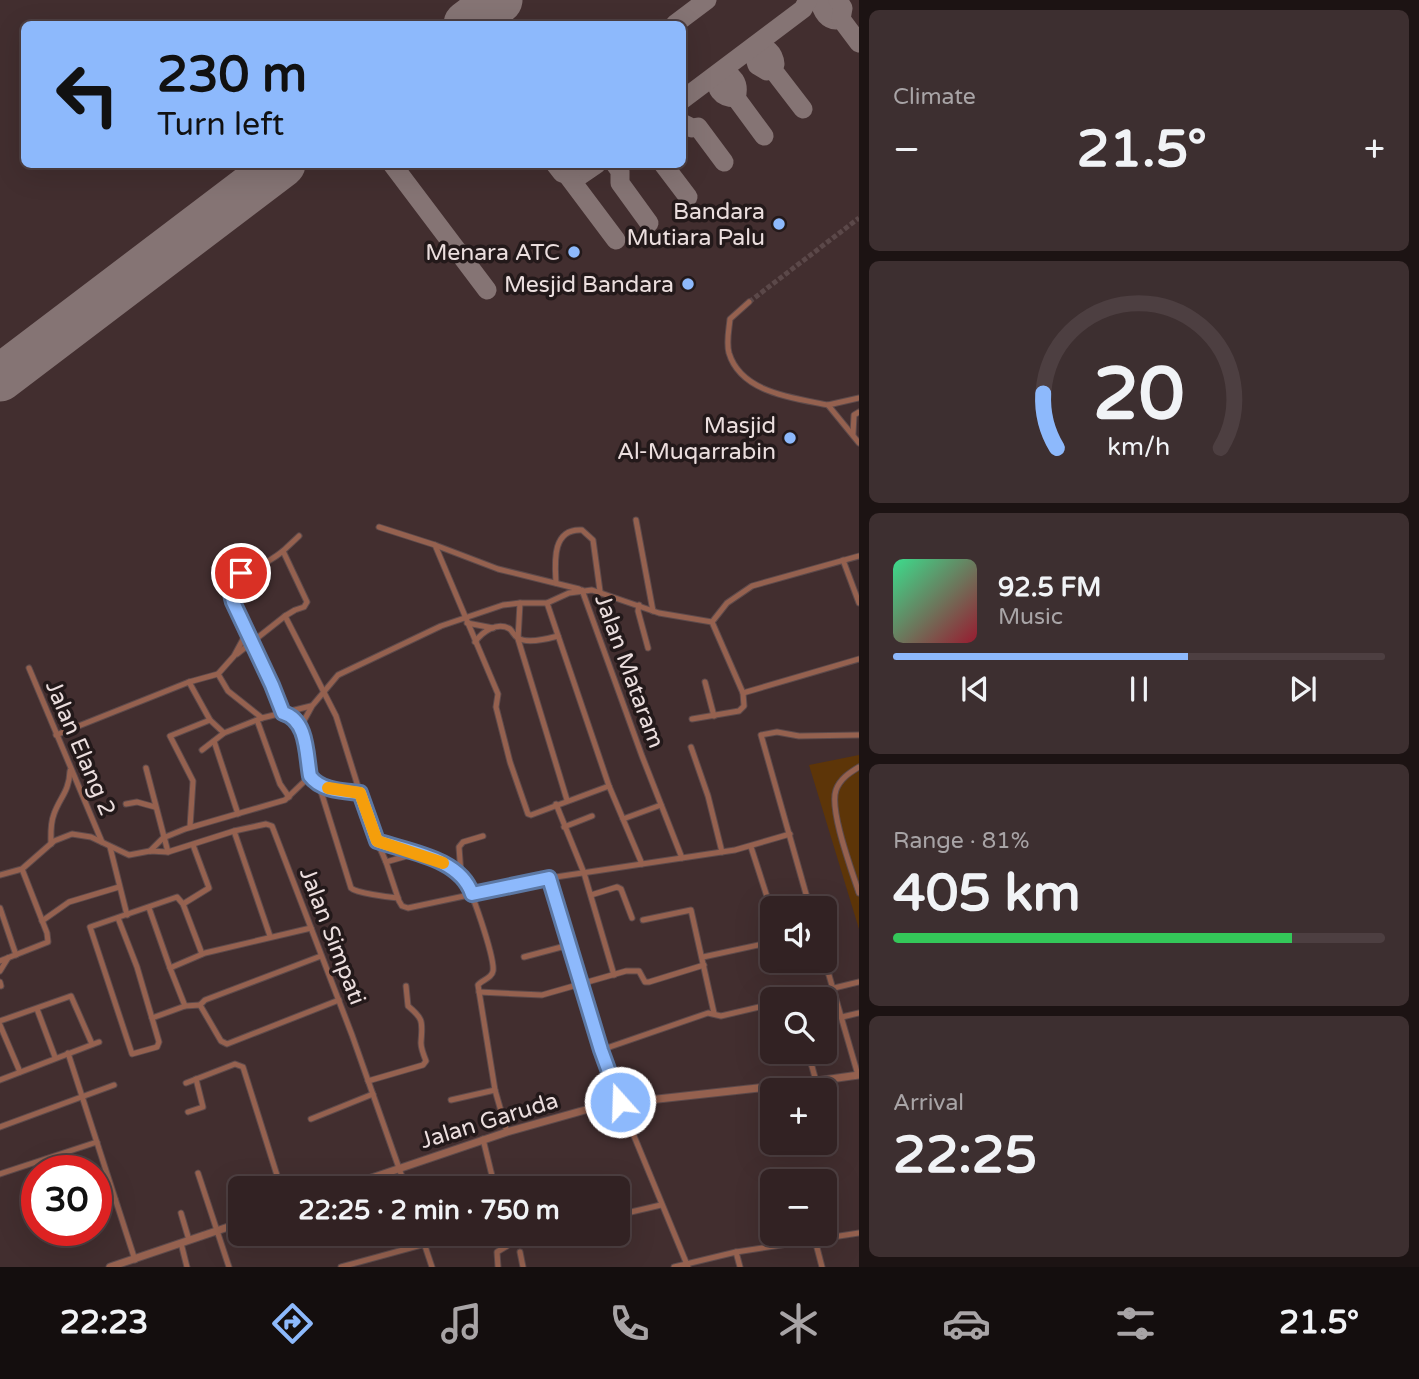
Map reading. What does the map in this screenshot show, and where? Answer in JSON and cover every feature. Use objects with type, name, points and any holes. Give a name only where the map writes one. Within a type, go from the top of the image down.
[{"type":"street","points":[[749,302],[730,320],[729,351],[740,372],[756,385],[797,400],[828,405],[859,398]]},
{"type":"street","points":[[828,405],[859,443]]},
{"type":"street","points":[[854,437],[852,425],[854,415],[859,412]]},
{"type":"street","points":[[636,520],[653,611]]},
{"type":"street","points":[[379,527],[498,569],[582,590]]},
{"type":"street","points":[[556,583],[554,554],[557,545],[570,531],[582,530],[593,540],[600,591]]},
{"type":"street","points":[[299,536],[265,565],[237,576],[231,582],[230,594],[283,713],[301,726],[310,776],[319,785],[351,888],[356,892],[398,898]]},
{"type":"street","points":[[435,545],[498,694],[496,707],[526,812],[531,815],[609,786]]},
{"type":"street","points":[[56,735],[189,682],[218,674],[259,635],[285,616],[304,607],[307,602],[283,551]]},
{"type":"street","points":[[691,719],[742,709],[745,701],[712,622],[727,603],[752,586],[859,556]]},
{"type":"street","points":[[844,560],[859,603]]},
{"type":"street","points":[[301,726],[312,706],[335,677],[348,670],[441,626],[520,603],[547,603],[582,590]]},
{"type":"street","name":"Jalan Mataram","points":[[682,858],[582,590],[600,591],[653,611],[712,622]]},
{"type":"street","points":[[520,603],[519,639],[567,800]]},
{"type":"street","points":[[547,603],[609,786],[642,864]]},
{"type":"street","points":[[639,605],[638,611],[648,648]]},
{"type":"street","points":[[285,616],[336,716],[360,793],[402,906],[408,908],[549,878],[751,847],[790,834]]},
{"type":"street","points":[[466,620],[493,628],[508,628],[519,639],[558,636]]},
{"type":"street","points":[[475,642],[481,634],[493,628]]},
{"type":"street","points":[[234,656],[247,632]]},
{"type":"street","points":[[743,693],[859,659]]},
{"type":"street","name":"Jalan Elang 2","points":[[29,668],[103,842],[129,855]]},
{"type":"street","points":[[218,674],[228,691],[259,719],[279,784],[289,797]]},
{"type":"street","points":[[189,682],[210,720],[224,733]]},
{"type":"street","points":[[705,682],[714,716]]},
{"type":"street","points":[[202,750],[224,733],[259,719],[312,706]]},
{"type":"street","points":[[190,827],[193,781],[170,736],[210,720]]},
{"type":"street","points":[[807,896],[761,735],[777,732],[799,736],[859,734]]},
{"type":"street","points":[[214,741],[239,814]]},
{"type":"street","points":[[691,747],[708,796],[722,852]]},
{"type":"street","points":[[859,767],[848,773],[840,782],[834,800],[859,893]]},
{"type":"street","points":[[146,768],[168,852]]},
{"type":"street","points":[[51,844],[53,815],[65,795],[70,769]]},
{"type":"street","points":[[150,851],[163,838],[190,827],[274,804],[289,797],[310,776]]},
{"type":"street","points":[[319,785],[360,793]]},
{"type":"street","points":[[126,804],[137,802],[155,807]]},
{"type":"street","points":[[556,804],[584,873],[614,975]]},
{"type":"street","points":[[623,819],[661,805]]},
{"type":"street","points":[[564,827],[592,816]]},
{"type":"street","name":"Jalan Simpati","points":[[129,855],[150,851],[168,852],[234,831],[266,824],[272,826],[339,1000],[402,1176]]},
{"type":"street","points":[[234,831],[270,936]]},
{"type":"street","points":[[0,875],[22,869],[51,844],[72,834],[103,842]]},
{"type":"street","points":[[461,874],[459,847],[463,842],[483,836]]},
{"type":"street","points":[[377,841],[445,864],[467,880],[493,970],[490,976],[478,983],[495,1090],[507,1132]]},
{"type":"street","points":[[183,904],[209,888],[193,845]]},
{"type":"street","points":[[110,846],[127,915]]},
{"type":"street","points":[[751,847],[767,896]]},
{"type":"street","points":[[386,862],[415,854]]},
{"type":"street","points":[[113,863],[129,855]]},
{"type":"street","points":[[0,961],[48,942],[22,869]]},
{"type":"street","points":[[549,878],[601,1050],[661,1205],[688,1265]]},
{"type":"street","points":[[42,921],[69,902],[119,887]]},
{"type":"street","points":[[591,895],[617,887],[621,889],[632,918]]},
{"type":"street","points":[[118,918],[134,958],[159,1045],[132,1054],[90,929],[93,926],[177,897],[183,904],[202,954]]},
{"type":"street","points":[[0,908],[16,955]]},
{"type":"street","points":[[149,908],[185,1006]]},
{"type":"street","points":[[643,920],[691,910],[714,1013]]},
{"type":"street","points":[[170,968],[202,954],[311,928]]},
{"type":"street","points":[[524,957],[569,945]]},
{"type":"street","points":[[703,957],[760,945]]},
{"type":"street","points":[[152,1018],[185,1006],[200,1005],[205,1000],[321,956]]},
{"type":"street","points":[[0,971],[8,958]]},
{"type":"street","points":[[479,992],[542,995],[635,970],[639,971],[645,982],[649,982],[704,965]]},
{"type":"street","points":[[837,988],[859,982]]},
{"type":"street","points":[[368,1081],[423,1065],[426,1061],[421,1042],[423,1023],[408,1006],[406,986]]},
{"type":"street","points":[[20,1072],[0,1023],[71,996],[92,1044]]},
{"type":"street","points":[[200,1005],[221,1041],[232,1043],[339,1000]]},
{"type":"street","points":[[837,1001],[859,1075]]},
{"type":"street","points":[[601,1050],[695,1016],[714,1013],[721,1016],[760,1007]]},
{"type":"street","points":[[37,1009],[55,1058]]},
{"type":"street","points":[[842,1017],[859,1013]]},
{"type":"street","points":[[0,1080],[99,1042]]},
{"type":"street","points":[[68,1053],[135,1260]]},
{"type":"street","points":[[186,1083],[235,1064],[243,1067],[277,1176]]},
{"type":"street","name":"Jalan Garuda","points":[[837,1078],[859,1075]]},
{"type":"street","points":[[188,1112],[203,1107],[196,1079]]},
{"type":"street","points":[[0,1127],[114,1085]]},
{"type":"street","name":"Jalan Garuda","points":[[378,1176],[483,1139],[620,1102],[760,1087]]},
{"type":"street","points":[[451,1100],[495,1090]]},
{"type":"street","points":[[311,1119],[373,1094]]},
{"type":"street","points":[[483,1139],[492,1176]]},
{"type":"street","points":[[0,1174],[97,1142]]},
{"type":"street","points":[[198,1173],[229,1267]]},
{"type":"street","points":[[630,1212],[661,1205]]},
{"type":"street","points":[[181,1213],[189,1240]]},
{"type":"street","points":[[110,1267],[228,1227]]},
{"type":"street","points":[[837,1236],[859,1233]]},
{"type":"street","points":[[181,1243],[187,1267]]},
{"type":"street","points":[[341,1267],[418,1246]]},
{"type":"street","points":[[426,1246],[432,1267]]},
{"type":"street","points":[[498,1267],[496,1252],[507,1246]]},
{"type":"street","points":[[674,1267],[736,1252],[776,1246]]},
{"type":"street","points":[[817,1246],[822,1267]]},
{"type":"street","points":[[520,1252],[523,1267]]},
{"type":"street","points":[[736,1252],[740,1267]]},
{"type":"shaded area","points":[[859,755],[859,929],[809,765]]},
{"type":"taxiway","points":[[679,21],[707,0]]},
{"type":"taxiway","points":[[686,97],[803,9],[808,0]]},
{"type":"taxiway","points":[[820,0],[829,18],[841,19]]},
{"type":"taxiway","points":[[838,0],[843,8],[841,19],[859,43]]},
{"type":"taxiway","points":[[773,70],[767,71],[757,65],[753,52],[755,46],[763,47],[771,53],[775,64],[773,70],[803,109]]},
{"type":"taxiway","points":[[736,98],[737,88],[732,77],[718,74],[720,92],[736,98],[764,136]]},
{"type":"taxiway","points":[[686,125],[698,127],[724,162]]},
{"type":"taxiway","points":[[395,168],[487,290]]},
{"type":"taxiway","points":[[558,168],[562,173],[578,177],[591,168]]},
{"type":"taxiway","points":[[618,168],[620,183],[649,223]]},
{"type":"taxiway","points":[[666,168],[688,197]]},
{"type":"taxiway","points":[[568,176],[616,240]]},
{"type":"runway","points":[[471,21],[499,0]]},
{"type":"runway","points":[[0,378],[277,168]]},
{"type":"tunnel","points":[[749,302],[859,218]]},
{"type":"slow traffic","points":[[328,788],[360,793],[377,841],[443,863]]},
{"type":"place","name":"Bandara Mutiara Palu","points":[[779,224]]},
{"type":"place","name":"Menara ATC","points":[[574,252]]},
{"type":"place","name":"Mesjid Bandara","points":[[688,284]]},
{"type":"place","name":"Masjid Al-Muqarrabin","points":[[790,438]]},
{"type":"route","points":[[241,573],[231,582],[230,594],[283,713],[295,719],[301,726],[310,776],[314,782],[324,787],[360,793],[377,841],[445,864],[467,880],[472,894],[549,878],[601,1050],[620,1102]]}]
